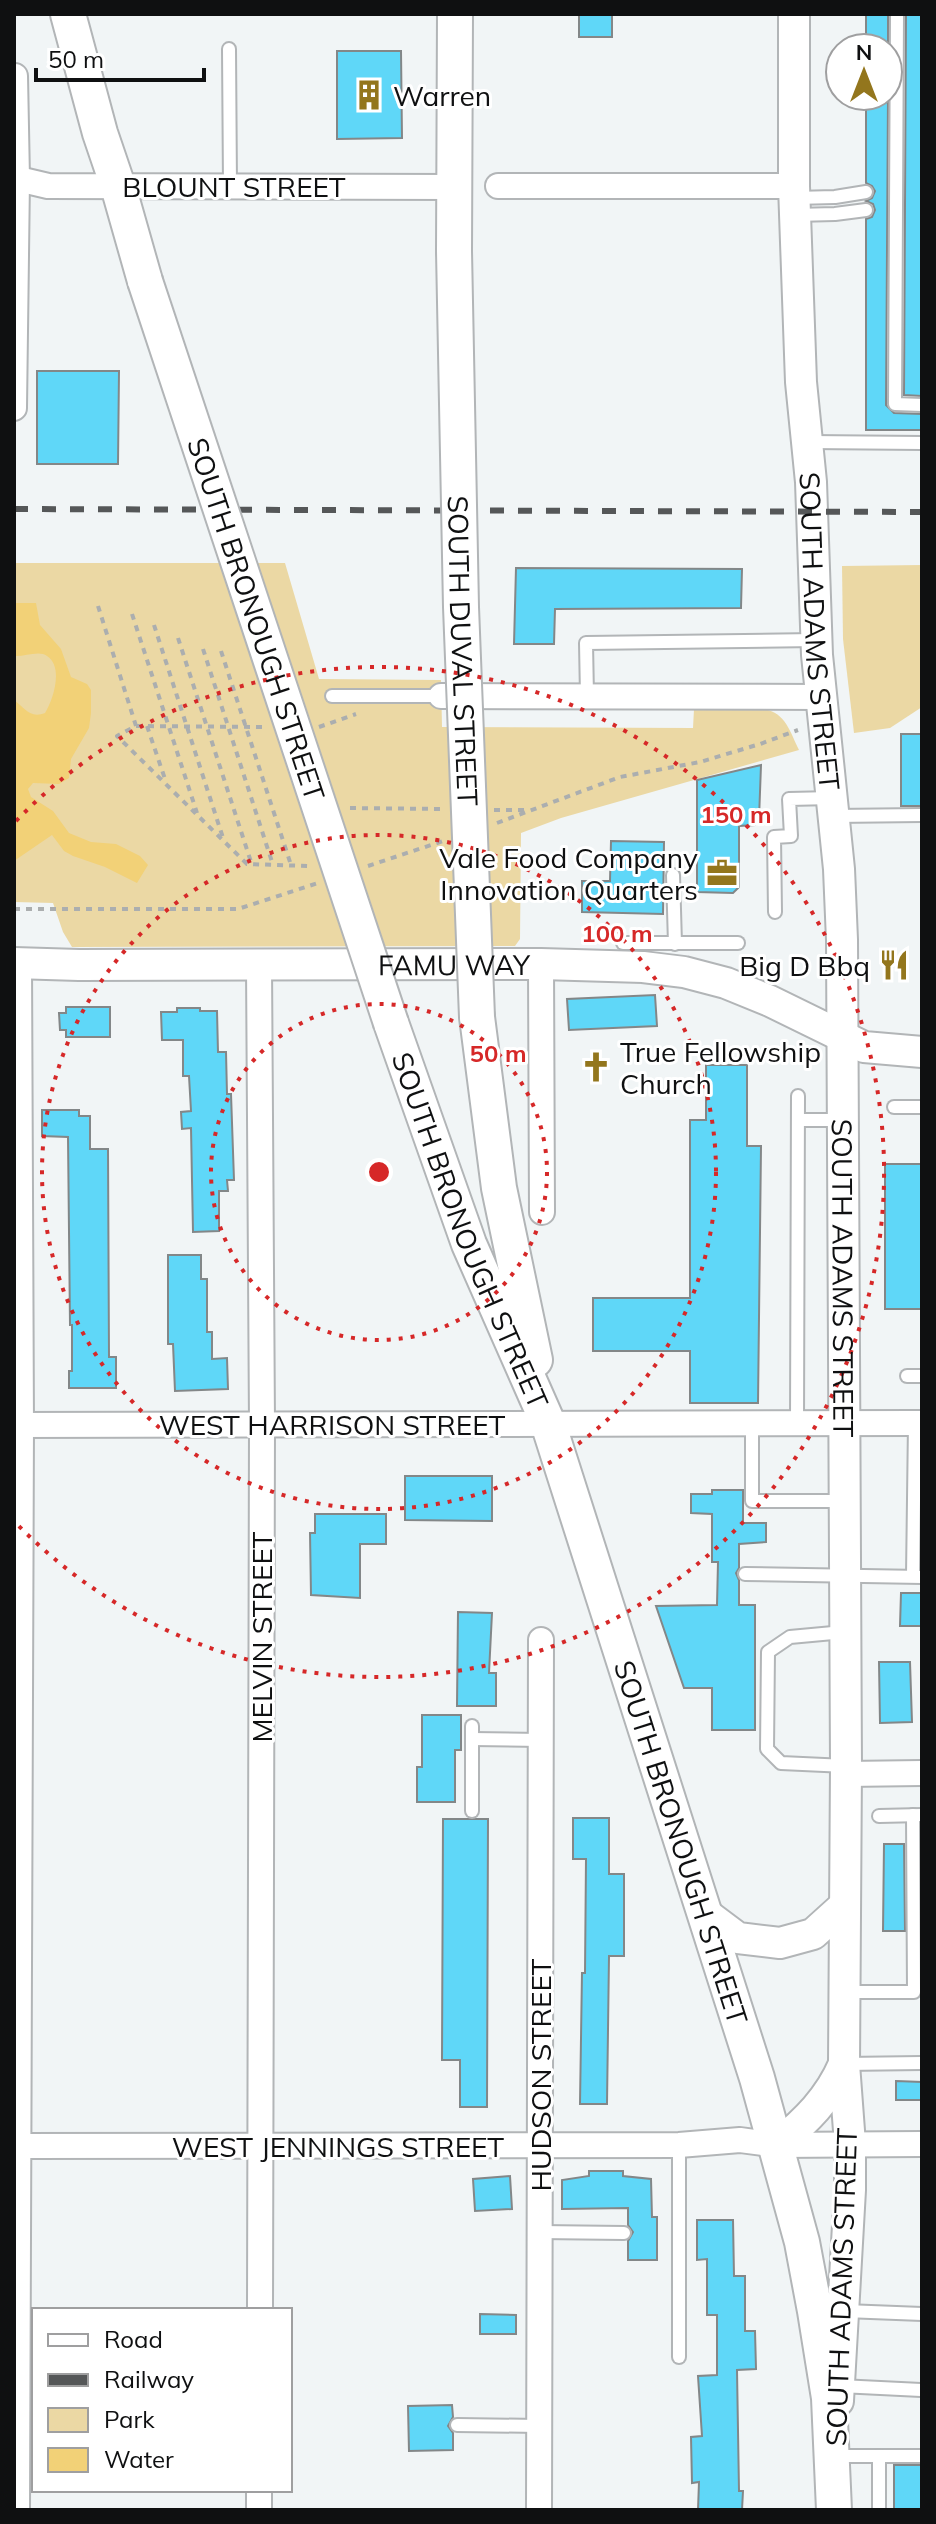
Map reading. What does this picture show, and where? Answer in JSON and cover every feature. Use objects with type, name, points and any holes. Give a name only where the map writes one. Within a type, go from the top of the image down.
[{"type":"main road","name":"SOUTH BRONOUGH STREET","points":[[68,14],[145,281],[391,1023],[469,1244],[548,1423],[706,1914],[777,2145],[802,2242],[829,2398],[834,2456]]},
{"type":"main road","name":"SOUTH DUVAL STREET","points":[[455,14],[454,251],[459,563],[477,1017],[499,1188],[548,1423]]},
{"type":"main road","name":"SOUTH ADAMS STREET","points":[[834,2456],[834,2510]]},
{"type":"street","name":"SOUTH ADAMS STREET","points":[[794,14],[794,199],[801,382],[808,442],[816,640],[833,807],[842,940],[846,1770],[844,2064],[850,2144],[844,2311],[834,2456]]},
{"type":"street","points":[[14,408],[15,76]]},
{"type":"street","name":"BLOUNT STREET","points":[[16,179],[48,186],[454,187]]},
{"type":"street","points":[[498,186],[794,199]]},
{"type":"street","points":[[441,696],[821,697]]},
{"type":"street","name":"FAMU WAY","points":[[16,962],[541,964],[643,956],[684,972],[726,983],[873,1049],[922,1052]]},
{"type":"street","points":[[16,962],[17,2510]]},
{"type":"street","points":[[541,964],[542,1212]]},
{"type":"street","name":"MELVIN STREET","points":[[259,965],[262,1424],[260,2308]]},
{"type":"street","name":"WEST HARRISON STREET","points":[[17,1425],[919,1423]]},
{"type":"street","name":"HUDSON STREET","points":[[539,2510],[541,1640]]},
{"type":"street","points":[[846,1770],[922,1773]]},
{"type":"street","points":[[706,1914],[738,1938],[780,1943],[813,1934],[844,1906]]},
{"type":"street","name":"SOUTH ADAMS STREET","points":[[777,2145],[823,2103],[844,2064]]},
{"type":"street","name":"WEST JENNINGS STREET","points":[[18,2146],[679,2145],[740,2140],[777,2145],[922,2144]]},
{"type":"lane","points":[[897,14],[895,404],[922,405]]},
{"type":"lane","points":[[229,49],[230,186]]},
{"type":"lane","points":[[794,199],[866,192]]},
{"type":"lane","points":[[794,199],[835,214],[866,210]]},
{"type":"lane","points":[[808,442],[922,443]]},
{"type":"lane","points":[[587,696],[586,643],[816,640]]},
{"type":"lane","points":[[332,696],[441,696]]},
{"type":"lane","points":[[775,912],[774,837],[791,836],[789,799],[833,807],[922,815]]},
{"type":"lane","points":[[673,875],[675,944]]},
{"type":"lane","points":[[623,943],[643,956],[675,944],[738,943]]},
{"type":"lane","points":[[797,1423],[798,1096]]},
{"type":"lane","points":[[894,1107],[922,1107]]},
{"type":"lane","points":[[798,1120],[842,1120]]},
{"type":"lane","points":[[907,1376],[922,1376]]},
{"type":"lane","points":[[752,1423],[752,1501],[843,1501]]},
{"type":"lane","points":[[745,1574],[917,1576],[919,1423]]},
{"type":"lane","points":[[844,1632],[790,1637],[768,1652],[767,1749],[781,1763],[846,1770]]},
{"type":"lane","points":[[472,1811],[472,1732],[541,1740]]},
{"type":"lane","points":[[844,1992],[914,1992],[918,1815],[879,1816]]},
{"type":"lane","points":[[844,2064],[922,2063]]},
{"type":"lane","points":[[679,2145],[679,2357]]},
{"type":"lane","points":[[540,2232],[624,2233]]},
{"type":"lane","points":[[844,2311],[922,2314]]},
{"type":"lane","points":[[839,2386],[921,2390]]},
{"type":"lane","points":[[457,2425],[539,2426]]},
{"type":"lane","points":[[834,2456],[922,2456]]},
{"type":"lane","points":[[879,2456],[879,2510]]},
{"type":"path","points":[[98,606],[136,726]]},
{"type":"path","points":[[132,614],[197,815]]},
{"type":"path","points":[[154,625],[225,843]]},
{"type":"path","points":[[178,638],[252,865]]},
{"type":"path","points":[[203,649],[273,865]]},
{"type":"path","points":[[221,651],[291,865]]},
{"type":"path","points":[[307,727],[321,727],[365,711]]},
{"type":"path","points":[[265,727],[136,726],[117,736],[247,864],[310,866]]},
{"type":"path","points":[[147,726],[167,785]]},
{"type":"path","points":[[493,824],[620,777],[700,762],[798,730]]},
{"type":"path","points":[[348,808],[442,809]]},
{"type":"path","points":[[489,810],[536,810]]},
{"type":"path","points":[[367,867],[451,838]]},
{"type":"path","points":[[14,909],[238,909],[329,879]]},
{"type":"green space","points":[[14,563],[285,563],[319,679],[441,680],[442,727],[693,728],[694,709],[764,709],[782,719],[799,750],[561,818],[521,833],[520,939],[515,946],[72,947],[53,903],[14,902]]},
{"type":"green space","points":[[922,565],[922,707],[890,728],[854,733],[843,639],[842,566]]},
{"type":"water","points":[[14,603],[36,603],[40,625],[61,649],[71,677],[87,684],[91,690],[89,728],[71,759],[69,778],[59,784],[33,783],[28,789],[31,797],[53,811],[69,833],[91,842],[116,844],[140,856],[148,865],[137,883],[64,851],[52,835],[14,861],[14,700],[32,714],[45,713],[54,692],[56,675],[52,661],[44,654],[14,656]]},
{"type":"building","points":[[579,14],[612,14],[612,37],[579,37]]},
{"type":"building","points":[[866,14],[888,14],[888,32],[866,32]]},
{"type":"building","points":[[906,14],[922,14],[922,396],[904,395]]},
{"type":"building","name":"Warren","points":[[337,51],[401,51],[402,138],[337,139]]},
{"type":"building","points":[[866,112],[888,112],[886,405],[894,413],[922,414],[922,430],[866,430],[866,219],[872,217],[875,210],[873,204],[866,201],[872,198],[875,191],[866,183]]},
{"type":"building","points":[[37,371],[119,371],[118,464],[37,464]]},
{"type":"building","points":[[516,568],[742,569],[741,608],[555,609],[554,644],[514,644]]},
{"type":"building","points":[[901,734],[922,734],[922,806],[901,806]]},
{"type":"building","points":[[761,765],[759,819],[755,825],[739,826],[739,887],[733,893],[697,892],[697,780]]},
{"type":"building","points":[[611,841],[664,842],[663,914],[582,912],[582,881],[610,881]]},
{"type":"building","points":[[655,995],[657,1026],[569,1030],[567,999]]},
{"type":"building","points":[[66,1007],[110,1007],[110,1037],[66,1037],[66,1030],[60,1030],[59,1013],[66,1013]]},
{"type":"building","points":[[177,1008],[217,1011],[218,1052],[226,1052],[234,1180],[227,1180],[228,1191],[219,1191],[219,1231],[193,1232],[191,1128],[182,1129],[181,1112],[191,1111],[189,1076],[183,1076],[183,1040],[162,1040],[161,1012],[177,1012]]},
{"type":"building","points":[[706,1065],[747,1065],[747,1146],[761,1146],[758,1403],[690,1403],[690,1351],[593,1351],[593,1298],[690,1298],[690,1120],[706,1120]]},
{"type":"building","points":[[42,1110],[79,1110],[79,1116],[90,1116],[90,1149],[108,1149],[109,1357],[116,1357],[116,1388],[69,1388],[72,1325],[68,1137],[42,1136]]},
{"type":"building","points":[[885,1164],[922,1164],[922,1309],[885,1309]]},
{"type":"building","points":[[168,1255],[201,1255],[201,1279],[207,1279],[207,1332],[212,1332],[212,1359],[227,1358],[228,1389],[175,1391],[173,1344],[168,1344]]},
{"type":"building","points":[[405,1476],[492,1476],[492,1521],[405,1520]]},
{"type":"building","points":[[712,1490],[743,1490],[743,1523],[766,1523],[766,1542],[739,1544],[739,1568],[736,1573],[739,1605],[755,1605],[755,1730],[712,1730],[712,1688],[684,1688],[656,1606],[717,1605],[718,1562],[712,1562],[712,1514],[691,1513],[691,1494],[712,1494]]},
{"type":"building","points":[[315,1514],[386,1514],[386,1544],[360,1544],[360,1598],[311,1595],[310,1533],[315,1533]]},
{"type":"building","points":[[901,1593],[922,1593],[922,1626],[900,1626]]},
{"type":"building","points":[[458,1612],[492,1613],[489,1673],[496,1673],[496,1706],[457,1706]]},
{"type":"building","points":[[879,1662],[910,1662],[912,1722],[880,1723]]},
{"type":"building","points":[[422,1715],[461,1715],[461,1750],[455,1750],[455,1802],[417,1802],[417,1767],[422,1767]]},
{"type":"building","points":[[573,1818],[609,1818],[609,1874],[624,1874],[624,1956],[609,1956],[607,2104],[580,2104],[586,1859],[573,1859]]},
{"type":"building","points":[[443,1819],[488,1819],[487,2107],[460,2107],[460,2060],[442,2060]]},
{"type":"building","points":[[884,1844],[904,1844],[905,1931],[883,1931]]},
{"type":"building","points":[[896,2081],[922,2082],[922,2100],[896,2100]]},
{"type":"building","points":[[589,2171],[623,2171],[623,2176],[651,2179],[652,2217],[657,2217],[657,2260],[628,2260],[628,2241],[633,2232],[628,2225],[628,2208],[562,2209],[562,2180],[589,2176]]},
{"type":"building","points":[[510,2176],[512,2209],[475,2211],[473,2179]]},
{"type":"building","points":[[697,2220],[733,2220],[734,2276],[745,2276],[745,2331],[755,2331],[756,2369],[737,2370],[742,2510],[698,2510],[699,2482],[692,2483],[691,2437],[702,2436],[698,2376],[717,2375],[717,2315],[707,2315],[707,2259],[697,2260]]},
{"type":"building","points":[[480,2314],[516,2315],[516,2334],[480,2334]]},
{"type":"building","points":[[452,2405],[453,2417],[448,2426],[453,2433],[453,2450],[409,2451],[408,2406]]},
{"type":"building","points":[[894,2465],[922,2465],[922,2510],[894,2510]]},
{"type":"railway","points":[[14,509],[922,512]]},
{"type":"place","name":"Warren","points":[[369,95]]},
{"type":"place","name":"Vale Food Company Innovation Quarters","points":[[722,873]]},
{"type":"place","name":"Big D Bbq","points":[[894,965]]},
{"type":"place","name":"True Fellowship Church","points":[[596,1067]]}]
